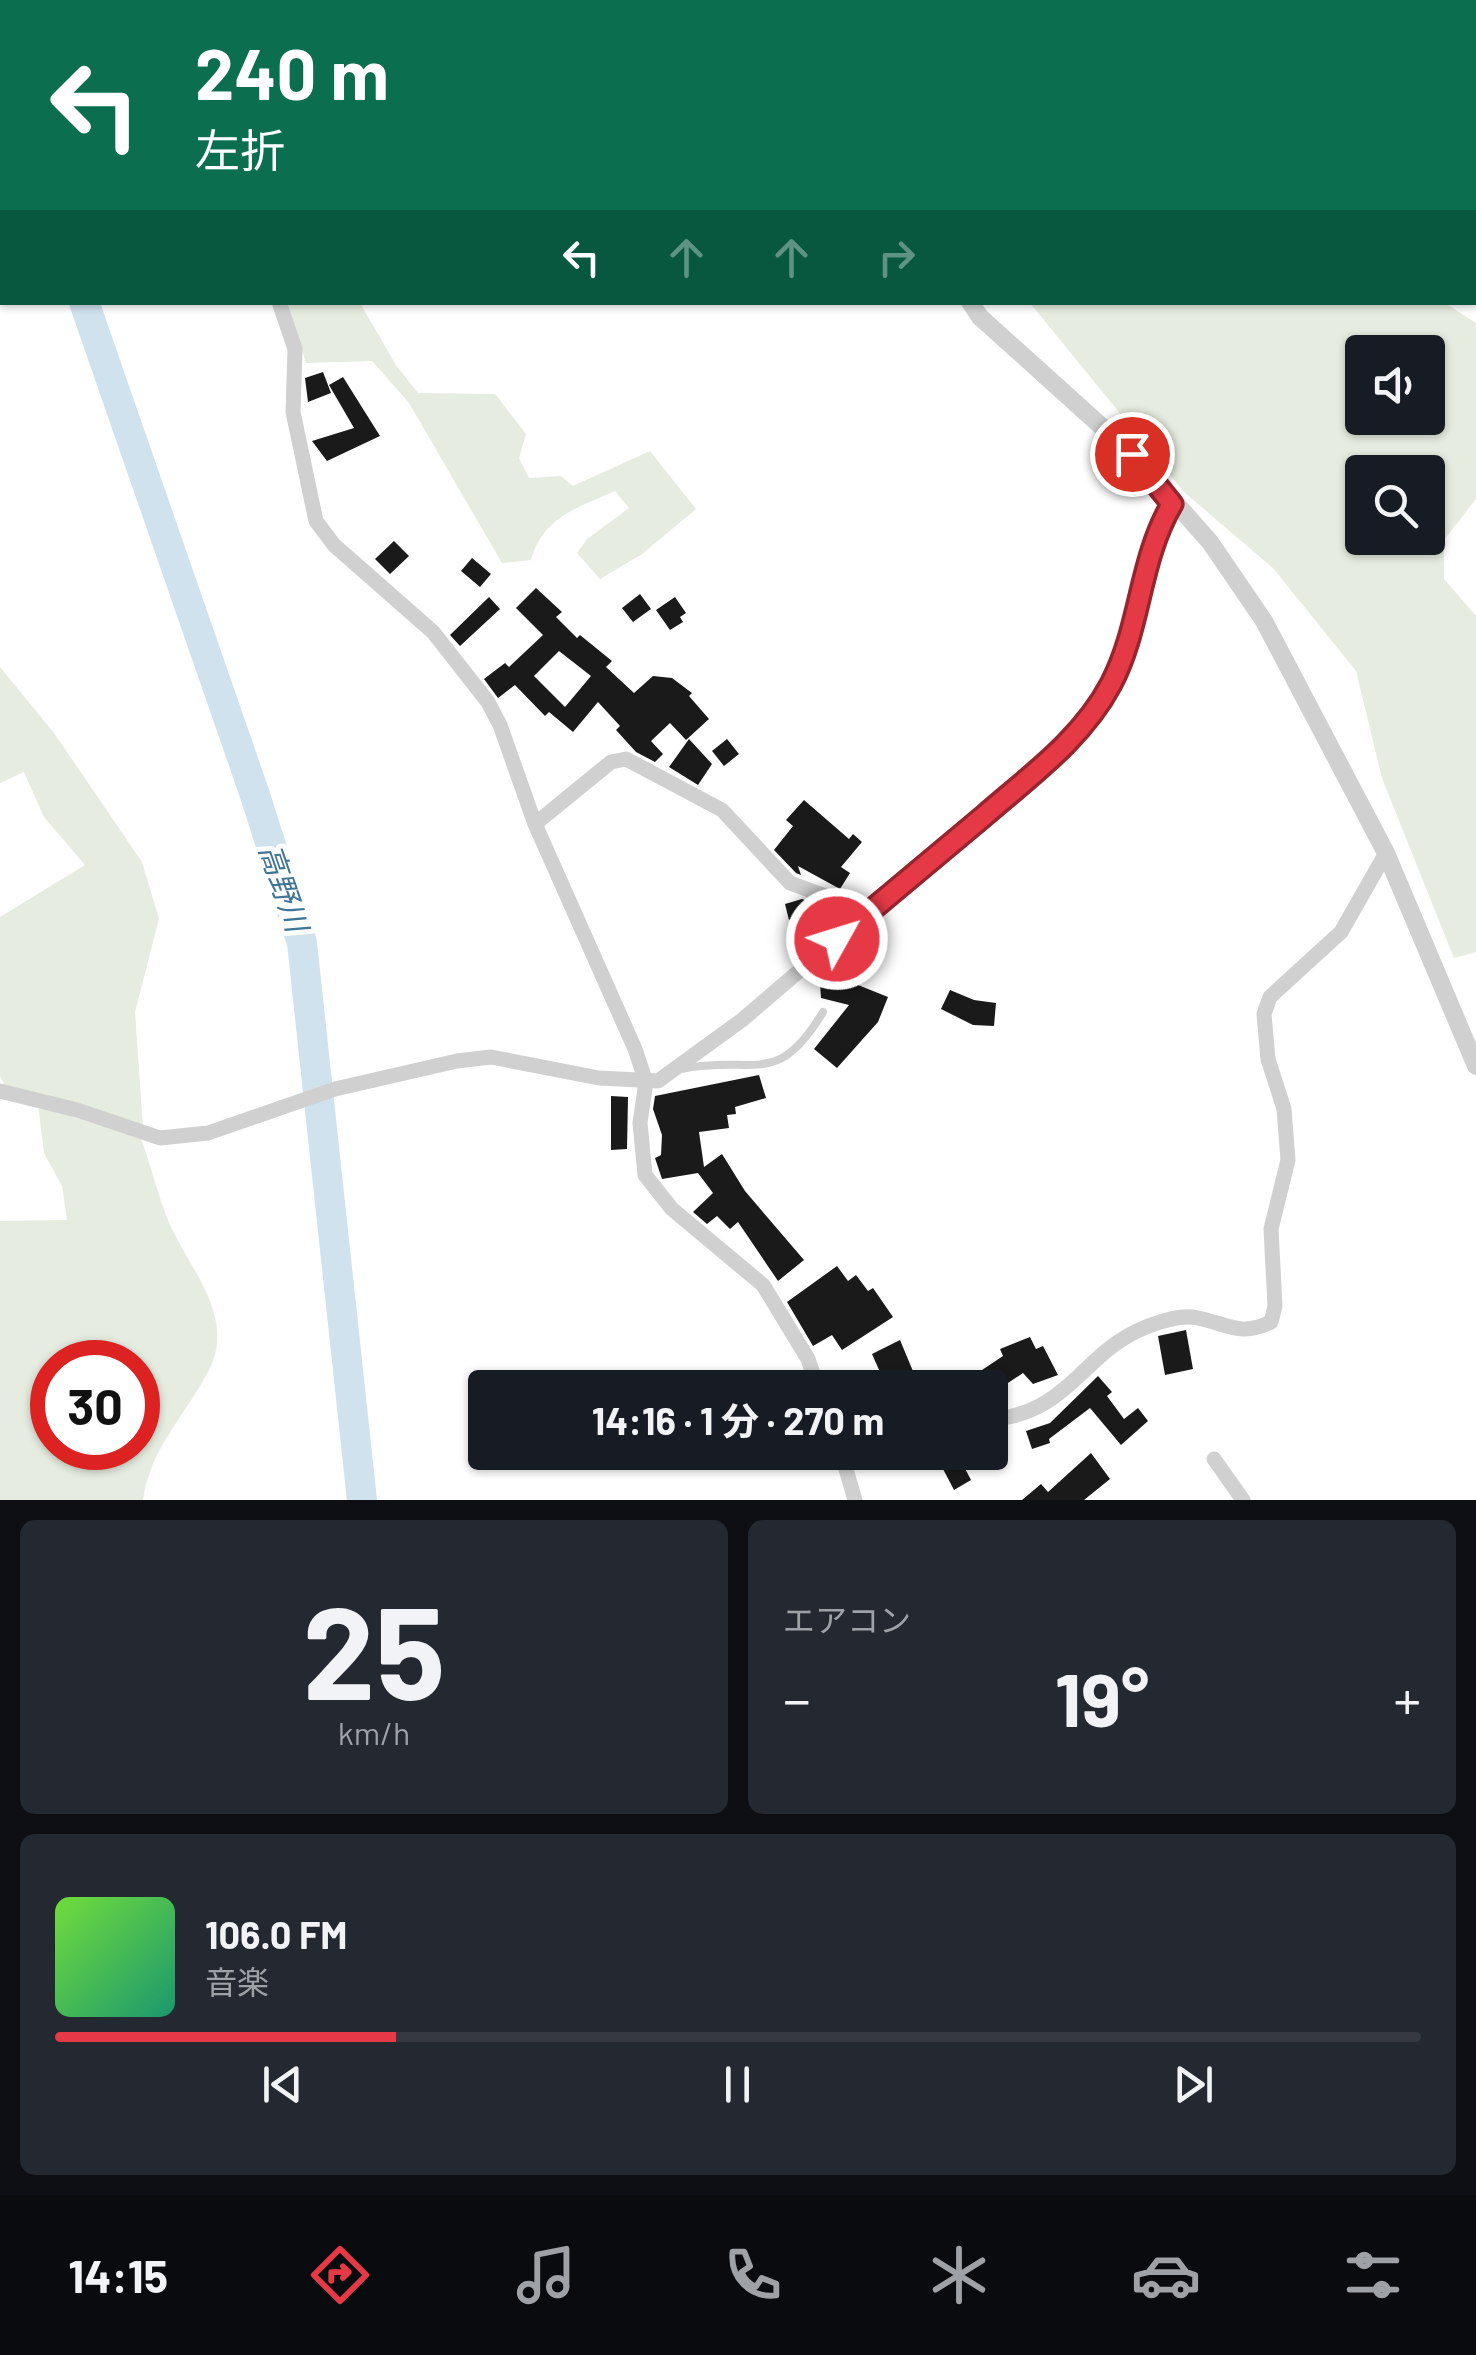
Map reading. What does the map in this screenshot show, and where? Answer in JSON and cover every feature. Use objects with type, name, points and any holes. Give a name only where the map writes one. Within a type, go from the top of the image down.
[{"type":"street","points":[[280,305],[295,349],[293,412],[316,521],[334,545],[433,632],[464,667],[500,724],[534,824],[646,1082],[640,1124],[645,1175],[672,1209],[763,1285],[812,1370]]},
{"type":"street","points":[[972,305],[980,317],[1132,454],[1172,504],[1210,542],[1264,620],[1386,853],[1476,1066]]},
{"type":"street","points":[[0,1091],[78,1110],[160,1138],[208,1133],[334,1089],[490,1057],[658,1081],[681,1069],[1082,728],[1112,683],[1132,624],[1150,550],[1172,504]]},
{"type":"street","points":[[534,824],[612,762],[626,759],[722,810],[790,883],[869,912]]},
{"type":"street","points":[[1008,1418],[1039,1410],[1118,1341],[1162,1321],[1200,1318],[1238,1332],[1271,1322],[1275,1306],[1272,1229],[1288,1160],[1284,1109],[1268,1059],[1264,1014],[1270,996],[1340,932],[1386,853]]},
{"type":"street","points":[[1214,1458],[1243,1500]]},
{"type":"street","points":[[846,1470],[855,1500]]},
{"type":"lane","points":[[681,1069],[723,1061],[760,1068],[775,1064],[807,1039],[824,1012]]},
{"type":"shaded area","points":[[287,305],[361,305],[396,365],[418,393],[495,394],[526,434],[519,458],[529,478],[561,476],[573,486],[650,451],[696,509],[642,554],[600,579],[577,553],[587,539],[629,508],[615,491],[553,524],[536,545],[531,560],[502,563],[409,403],[372,361],[306,363]]},
{"type":"shaded area","points":[[1032,305],[1448,305],[1476,323],[1476,499],[1445,539],[1445,455],[1345,455],[1345,555],[1444,555],[1444,579],[1476,616],[1476,952],[1454,958],[1382,778],[1356,671],[1273,568],[1185,493]]},
{"type":"shaded area","points":[[0,667],[54,733],[142,862],[159,919],[135,1012],[143,1127],[5,1086],[0,1076],[0,917],[85,865],[44,817],[24,772],[0,783]]},
{"type":"shaded area","points":[[38,1105],[141,1139],[168,1220],[213,1311],[216,1350],[209,1370],[160,1450],[160,1340],[30,1340],[30,1470],[151,1470],[143,1500],[0,1500],[0,1221],[67,1220],[62,1186],[44,1153]]},
{"type":"building","points":[[323,372],[331,393],[308,402],[305,378]]},
{"type":"building","points":[[343,377],[380,436],[327,461],[312,441],[354,428],[329,385]]},
{"type":"building","points":[[394,541],[409,556],[390,574],[375,559]]},
{"type":"building","points":[[472,558],[491,574],[480,587],[461,571]]},
{"type":"building","points":[[536,588],[562,612],[556,617],[577,638],[580,635],[612,661],[606,667],[634,693],[653,676],[672,678],[692,693],[689,696],[709,719],[686,740],[670,723],[651,741],[663,754],[655,762],[636,752],[598,702],[573,732],[549,712],[545,716],[515,685],[498,698],[484,679],[505,663],[509,667],[543,635],[516,608]],"holes":[[[559,651],[591,676],[565,707],[534,676]]]},
{"type":"building","points":[[640,594],[651,609],[633,622],[622,608]]},
{"type":"building","points":[[489,597],[500,609],[460,646],[450,635]]},
{"type":"building","points":[[675,597],[686,613],[680,617],[683,622],[670,630],[656,610]]},
{"type":"building","points":[[689,739],[712,764],[698,785],[669,767]]},
{"type":"building","points":[[727,739],[739,754],[724,766],[712,751]]},
{"type":"building","points":[[804,800],[849,839],[853,834],[862,842],[841,867],[850,873],[840,889],[798,866],[801,875],[796,873],[774,850],[793,826],[786,820]]},
{"type":"building","points":[[808,901],[811,915],[789,920],[785,904]]},
{"type":"building","points":[[862,948],[866,966],[833,975],[888,997],[878,1022],[837,1068],[814,1049],[849,1005],[821,998],[819,969],[834,956]]},
{"type":"building","points":[[950,990],[974,1000],[996,1003],[994,1026],[973,1025],[941,1009]]},
{"type":"building","points":[[759,1075],[766,1098],[735,1107],[736,1114],[727,1115],[729,1128],[699,1132],[704,1167],[722,1154],[745,1191],[804,1260],[778,1281],[738,1222],[730,1229],[717,1216],[707,1224],[693,1212],[713,1193],[698,1173],[662,1179],[655,1158],[661,1155],[662,1135],[653,1109],[655,1096]]},
{"type":"building","points":[[611,1096],[628,1097],[627,1149],[611,1150]]},
{"type":"building","points":[[837,1266],[848,1281],[856,1275],[868,1291],[873,1288],[893,1317],[842,1350],[832,1335],[813,1346],[787,1302]]},
{"type":"building","points":[[1186,1330],[1193,1369],[1165,1375],[1158,1336]]},
{"type":"building","points":[[1030,1337],[1036,1349],[1043,1346],[1058,1375],[1033,1384],[1023,1373],[1008,1383],[1008,1370],[982,1370],[1003,1356],[1000,1349]]},
{"type":"building","points":[[900,1340],[912,1370],[879,1370],[872,1354]]},
{"type":"building","points":[[1098,1376],[1112,1392],[1107,1396],[1124,1419],[1138,1408],[1148,1421],[1121,1445],[1090,1408],[1049,1439],[1050,1443],[1032,1449],[1026,1431],[1050,1423]]},
{"type":"building","points":[[1091,1453],[1110,1479],[1084,1500],[1022,1500],[1041,1484],[1048,1492]]},
{"type":"building","points":[[944,1470],[966,1470],[971,1480],[954,1490]]},
{"type":"waterway","name":"高野川","points":[[85,305],[255,795],[302,943],[362,1500]]},
{"type":"route","points":[[837,939],[1048,762],[1082,728],[1112,683],[1132,624],[1150,550],[1172,504],[1132,454]]}]
